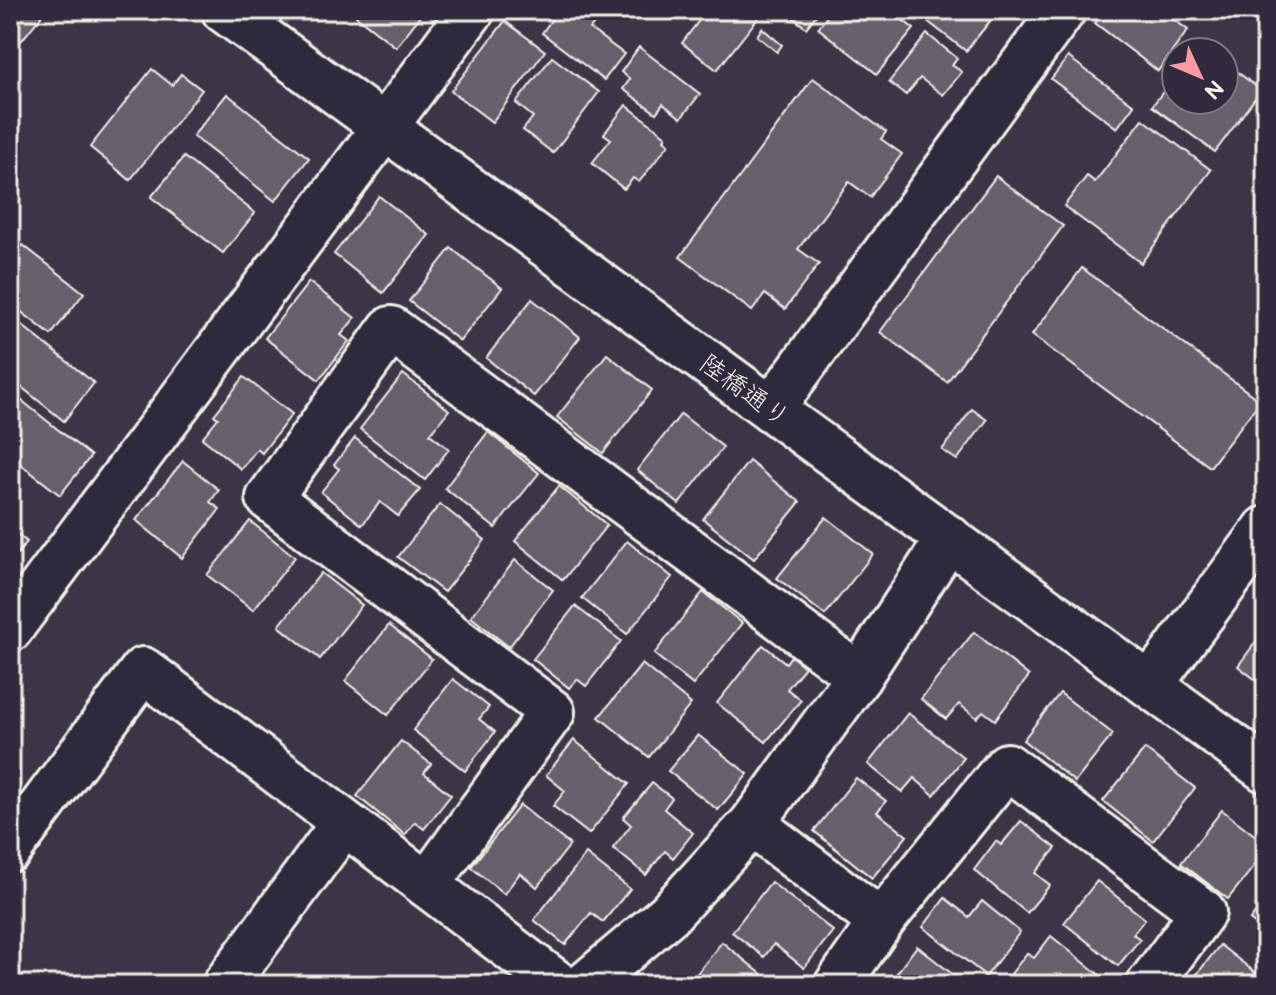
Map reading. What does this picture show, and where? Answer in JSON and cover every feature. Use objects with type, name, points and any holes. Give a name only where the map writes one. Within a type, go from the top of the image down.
[{"type":"street","name":"陸橋通り","points":[[224,10],[1266,770]]},
{"type":"street","points":[[10,629],[472,10]]},
{"type":"street","points":[[771,409],[1063,10]]},
{"type":"street","points":[[427,885],[552,712],[269,498],[391,329],[859,676]]},
{"type":"street","points":[[1150,685],[1266,529]]},
{"type":"street","points":[[585,985],[669,914],[752,824],[859,676],[949,538]]},
{"type":"street","points":[[10,849],[143,670],[559,985]]},
{"type":"street","points":[[837,985],[881,922],[1007,766],[1203,912],[1149,985]]},
{"type":"street","points":[[225,985],[344,823]]},
{"type":"street","points":[[752,824],[881,922]]},
{"type":"building","points":[[10,10],[46,10],[10,55]]},
{"type":"building","points":[[361,10],[425,10],[396,47],[356,16]]},
{"type":"building","points":[[552,10],[584,10],[597,20],[590,29],[624,54],[604,80],[542,33],[552,19],[547,17]]},
{"type":"building","points":[[707,10],[758,10],[762,13],[717,70],[682,43]]},
{"type":"building","points":[[784,10],[820,10],[806,28]]},
{"type":"building","points":[[832,10],[890,10],[914,29],[877,74],[818,28]]},
{"type":"building","points":[[913,10],[999,10],[966,51]]},
{"type":"building","points":[[1106,10],[1161,10],[1188,30],[1184,36],[1160,36],[1158,71],[1095,23]]},
{"type":"building","points":[[505,21],[545,51],[492,122],[451,91]]},
{"type":"building","points":[[762,28],[782,45],[777,52],[757,36]]},
{"type":"building","points":[[927,34],[957,58],[952,65],[962,72],[943,95],[920,78],[906,95],[889,82]]},
{"type":"building","points":[[639,47],[700,94],[681,118],[663,104],[656,113],[623,89],[630,79],[621,72]]},
{"type":"building","points":[[552,57],[599,92],[553,153],[523,130],[533,117],[516,103]]},
{"type":"building","points":[[1068,57],[1134,105],[1117,128],[1051,79]]},
{"type":"building","points":[[152,69],[172,85],[181,74],[202,90],[130,180],[90,147]]},
{"type":"building","points":[[1240,74],[1261,90],[1215,152],[1166,116],[1240,116]]},
{"type":"building","points":[[813,78],[886,132],[881,139],[902,154],[870,197],[849,182],[798,249],[819,264],[785,309],[765,294],[752,311],[680,257]]},
{"type":"building","points":[[227,94],[309,158],[275,201],[193,136]]},
{"type":"building","points":[[1160,96],[1160,112],[1152,106]]},
{"type":"building","points":[[626,105],[666,136],[664,140],[669,144],[639,182],[633,178],[624,189],[592,163],[611,139],[604,134]]},
{"type":"building","points":[[1143,119],[1211,170],[1141,263],[1064,206],[1087,176],[1095,182]]},
{"type":"building","points":[[184,157],[255,213],[223,253],[151,197]]},
{"type":"building","points":[[996,176],[1063,226],[947,382],[880,332]]},
{"type":"building","points":[[379,196],[429,235],[383,293],[334,254]]},
{"type":"building","points":[[23,245],[84,293],[51,335],[10,303],[10,262]]},
{"type":"building","points":[[451,248],[502,288],[460,341],[409,301]]},
{"type":"building","points":[[1082,268],[1260,401],[1210,467],[1032,335]]},
{"type":"building","points":[[309,282],[355,318],[341,335],[349,341],[319,380],[265,338]]},
{"type":"building","points":[[532,299],[580,337],[534,396],[486,358]]},
{"type":"building","points":[[14,319],[94,383],[64,421],[10,378],[10,324]]},
{"type":"building","points":[[607,354],[652,390],[603,453],[557,417]]},
{"type":"building","points":[[403,374],[449,410],[430,434],[449,449],[425,480],[360,429]]},
{"type":"building","points":[[244,377],[292,414],[262,453],[257,449],[241,469],[202,438],[218,418],[214,415]]},
{"type":"building","points":[[16,396],[91,456],[60,495],[10,456],[10,404]]},
{"type":"building","points":[[972,409],[987,420],[957,460],[942,450]]},
{"type":"building","points":[[681,414],[723,447],[679,504],[637,470]]},
{"type":"building","points":[[488,432],[539,473],[495,528],[445,488]]},
{"type":"building","points":[[355,438],[420,490],[398,516],[380,502],[362,525],[321,492],[339,469],[334,465]]},
{"type":"building","points":[[183,461],[219,490],[210,502],[220,509],[182,558],[136,520]]},
{"type":"building","points":[[749,461],[800,502],[754,559],[703,519]]},
{"type":"building","points":[[559,486],[607,525],[563,580],[515,541]]},
{"type":"building","points":[[440,504],[485,540],[444,592],[398,557]]},
{"type":"building","points":[[826,517],[873,554],[825,615],[777,578]]},
{"type":"building","points":[[250,521],[295,557],[253,610],[207,575]]},
{"type":"building","points":[[10,528],[27,542],[10,563]]},
{"type":"building","points":[[627,541],[672,577],[627,634],[582,598]]},
{"type":"building","points":[[515,560],[553,590],[509,647],[471,617]]},
{"type":"building","points":[[321,573],[362,605],[320,659],[279,626]]},
{"type":"building","points":[[703,592],[742,623],[693,685],[654,654]]},
{"type":"building","points":[[575,606],[621,641],[586,686],[577,679],[569,688],[533,659]]},
{"type":"building","points":[[389,625],[432,659],[388,715],[345,681]]},
{"type":"building","points":[[1266,628],[1266,688],[1238,666]]},
{"type":"building","points":[[974,632],[1029,676],[995,720],[983,711],[977,718],[959,704],[946,719],[921,699]]},
{"type":"building","points":[[763,645],[786,663],[791,656],[805,667],[787,689],[801,700],[766,742],[717,703]]},
{"type":"building","points":[[642,664],[691,704],[649,757],[599,717]]},
{"type":"building","points":[[453,679],[489,707],[479,719],[495,732],[465,771],[413,730]]},
{"type":"building","points":[[1060,693],[1113,734],[1075,782],[1023,740]]},
{"type":"building","points":[[908,713],[964,758],[934,795],[914,778],[902,792],[868,764]]},
{"type":"building","points":[[698,735],[748,774],[718,810],[668,771]]},
{"type":"building","points":[[574,740],[629,784],[589,834],[553,806],[565,791],[546,775]]},
{"type":"building","points":[[401,741],[431,764],[424,773],[451,795],[424,829],[415,822],[405,835],[357,796]]},
{"type":"building","points":[[1145,749],[1195,788],[1153,841],[1103,801]]},
{"type":"building","points":[[856,778],[886,801],[877,812],[907,836],[872,878],[814,831]]},
{"type":"building","points":[[652,783],[672,798],[664,809],[693,833],[673,858],[665,851],[646,875],[613,848],[631,825],[623,818]]},
{"type":"building","points":[[520,805],[570,845],[537,887],[520,873],[504,894],[471,867]]},
{"type":"building","points":[[1222,810],[1266,844],[1266,851],[1228,899],[1181,863]]},
{"type":"building","points":[[1021,821],[1056,848],[1035,873],[1050,885],[1027,913],[974,870],[996,841],[1001,845]]},
{"type":"building","points":[[586,854],[630,889],[603,922],[591,913],[565,945],[534,920]]},
{"type":"building","points":[[1097,881],[1145,919],[1133,934],[1140,939],[1118,966],[1064,923]]},
{"type":"building","points":[[771,882],[833,931],[804,968],[774,944],[764,957],[732,932]]},
{"type":"building","points":[[945,898],[969,917],[982,901],[1020,932],[986,976],[923,927]]},
{"type":"building","points":[[1266,899],[1266,933],[1250,920]]},
{"type":"building","points":[[1051,936],[1112,985],[1025,985],[1011,974],[1027,953],[1034,958]]},
{"type":"building","points":[[722,942],[775,985],[688,985]]},
{"type":"building","points":[[1220,945],[1266,981],[1266,985],[1190,983]]},
{"type":"building","points":[[917,946],[966,985],[896,985],[891,981]]}]
